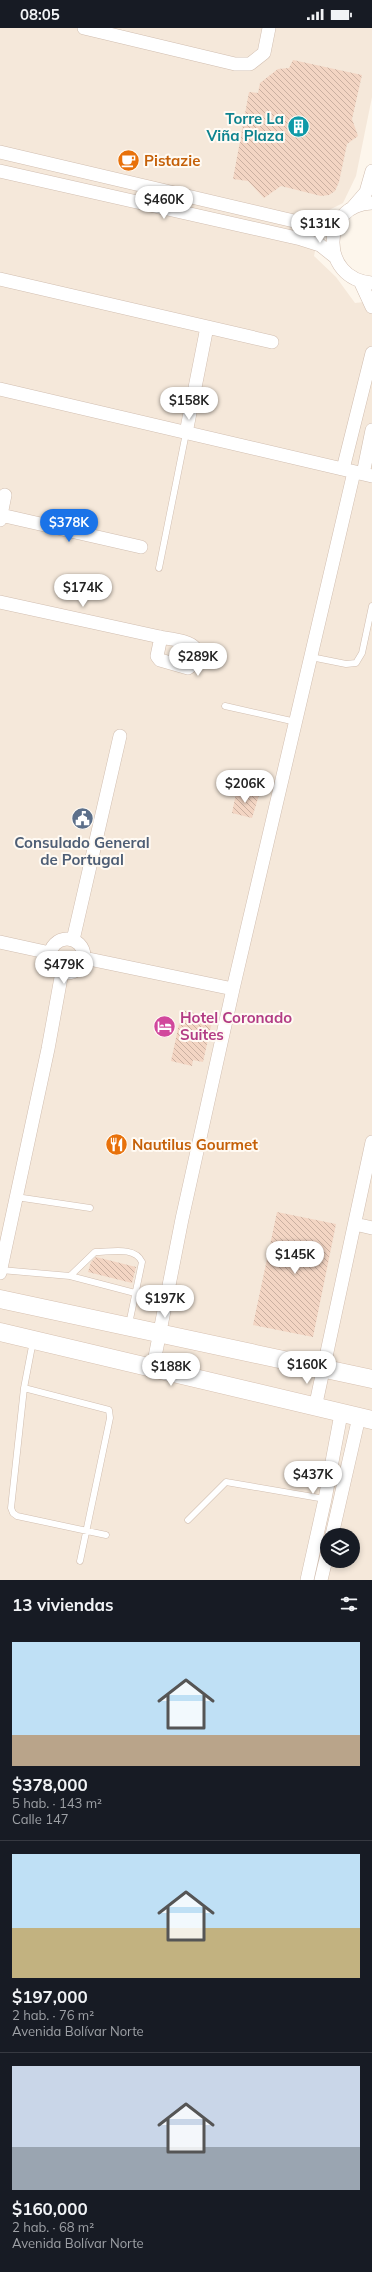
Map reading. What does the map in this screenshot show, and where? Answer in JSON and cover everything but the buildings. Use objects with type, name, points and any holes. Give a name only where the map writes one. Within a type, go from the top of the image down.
[{"type":"main road","points":[[0,1298],[372,1379]]},
{"type":"main road","points":[[0,1332],[153,1367],[315,1408],[365,1419]]},
{"type":"street","points":[[84,28],[235,64],[250,64],[264,53],[269,28]]},
{"type":"street","points":[[0,152],[311,225],[347,213],[365,203],[372,203]]},
{"type":"street","points":[[0,171],[301,239],[320,245],[335,257],[347,274],[366,282],[372,307]]},
{"type":"street","points":[[335,257],[332,240],[337,224],[366,192],[372,171]]},
{"type":"street","points":[[0,279],[272,342]]},
{"type":"street","points":[[186,433],[207,328]]},
{"type":"street","points":[[358,473],[372,353]]},
{"type":"street","points":[[0,389],[358,473]]},
{"type":"street","points":[[153,1367],[182,1219],[233,989],[311,657],[358,473],[372,430]]},
{"type":"street","points":[[5,496],[0,517],[142,547]]},
{"type":"street","points":[[0,602],[161,637]]},
{"type":"street","points":[[73,940],[120,736]]},
{"type":"street","points":[[73,940],[83,949],[84,958],[76,970],[62,972],[54,967],[50,953],[54,944],[59,941],[73,940]]},
{"type":"street","points":[[0,942],[50,953]]},
{"type":"street","points":[[84,958],[233,989]]},
{"type":"street","points":[[0,1271],[48,1050],[62,972]]},
{"type":"street","points":[[315,1408],[372,1142]]},
{"type":"street","points":[[355,1224],[372,1228]]},
{"type":"street","points":[[307,1580],[325,1499],[341,1414]]},
{"type":"street","points":[[334,1528],[365,1419]]},
{"type":"street","points":[[321,1580],[324,1568]]},
{"type":"lane","points":[[159,568],[186,433]]},
{"type":"lane","points":[[311,657],[346,664],[356,663],[362,652],[372,606]]},
{"type":"lane","points":[[225,706],[296,722]]},
{"type":"lane","points":[[16,1197],[90,1208]]},
{"type":"lane","points":[[70,1276],[95,1252],[133,1252],[139,1256],[142,1262],[129,1326]]},
{"type":"lane","points":[[0,1271],[70,1276],[135,1293]]},
{"type":"lane","points":[[33,1340],[24,1388],[11,1508],[13,1513],[17,1516],[106,1535]]},
{"type":"lane","points":[[24,1388],[109,1410],[110,1418],[80,1561]]},
{"type":"lane","points":[[188,1520],[226,1482],[325,1499]]},
{"type":"shaded area","points":[[0,28],[372,28],[372,97],[356,176],[343,203],[323,213],[314,256],[336,277],[355,303],[372,301],[372,1580],[0,1580]]},
{"type":"place","name":"Torre La Viña Plaza","points":[[299,127]]},
{"type":"place","name":"Pistazie","points":[[128,160]]},
{"type":"place","name":"Consulado General de Portugal","points":[[82,819]]},
{"type":"place","name":"Hotel Coronado Suites","points":[[165,1026]]},
{"type":"place","name":"Nautilus Gourmet","points":[[116,1144]]}]
